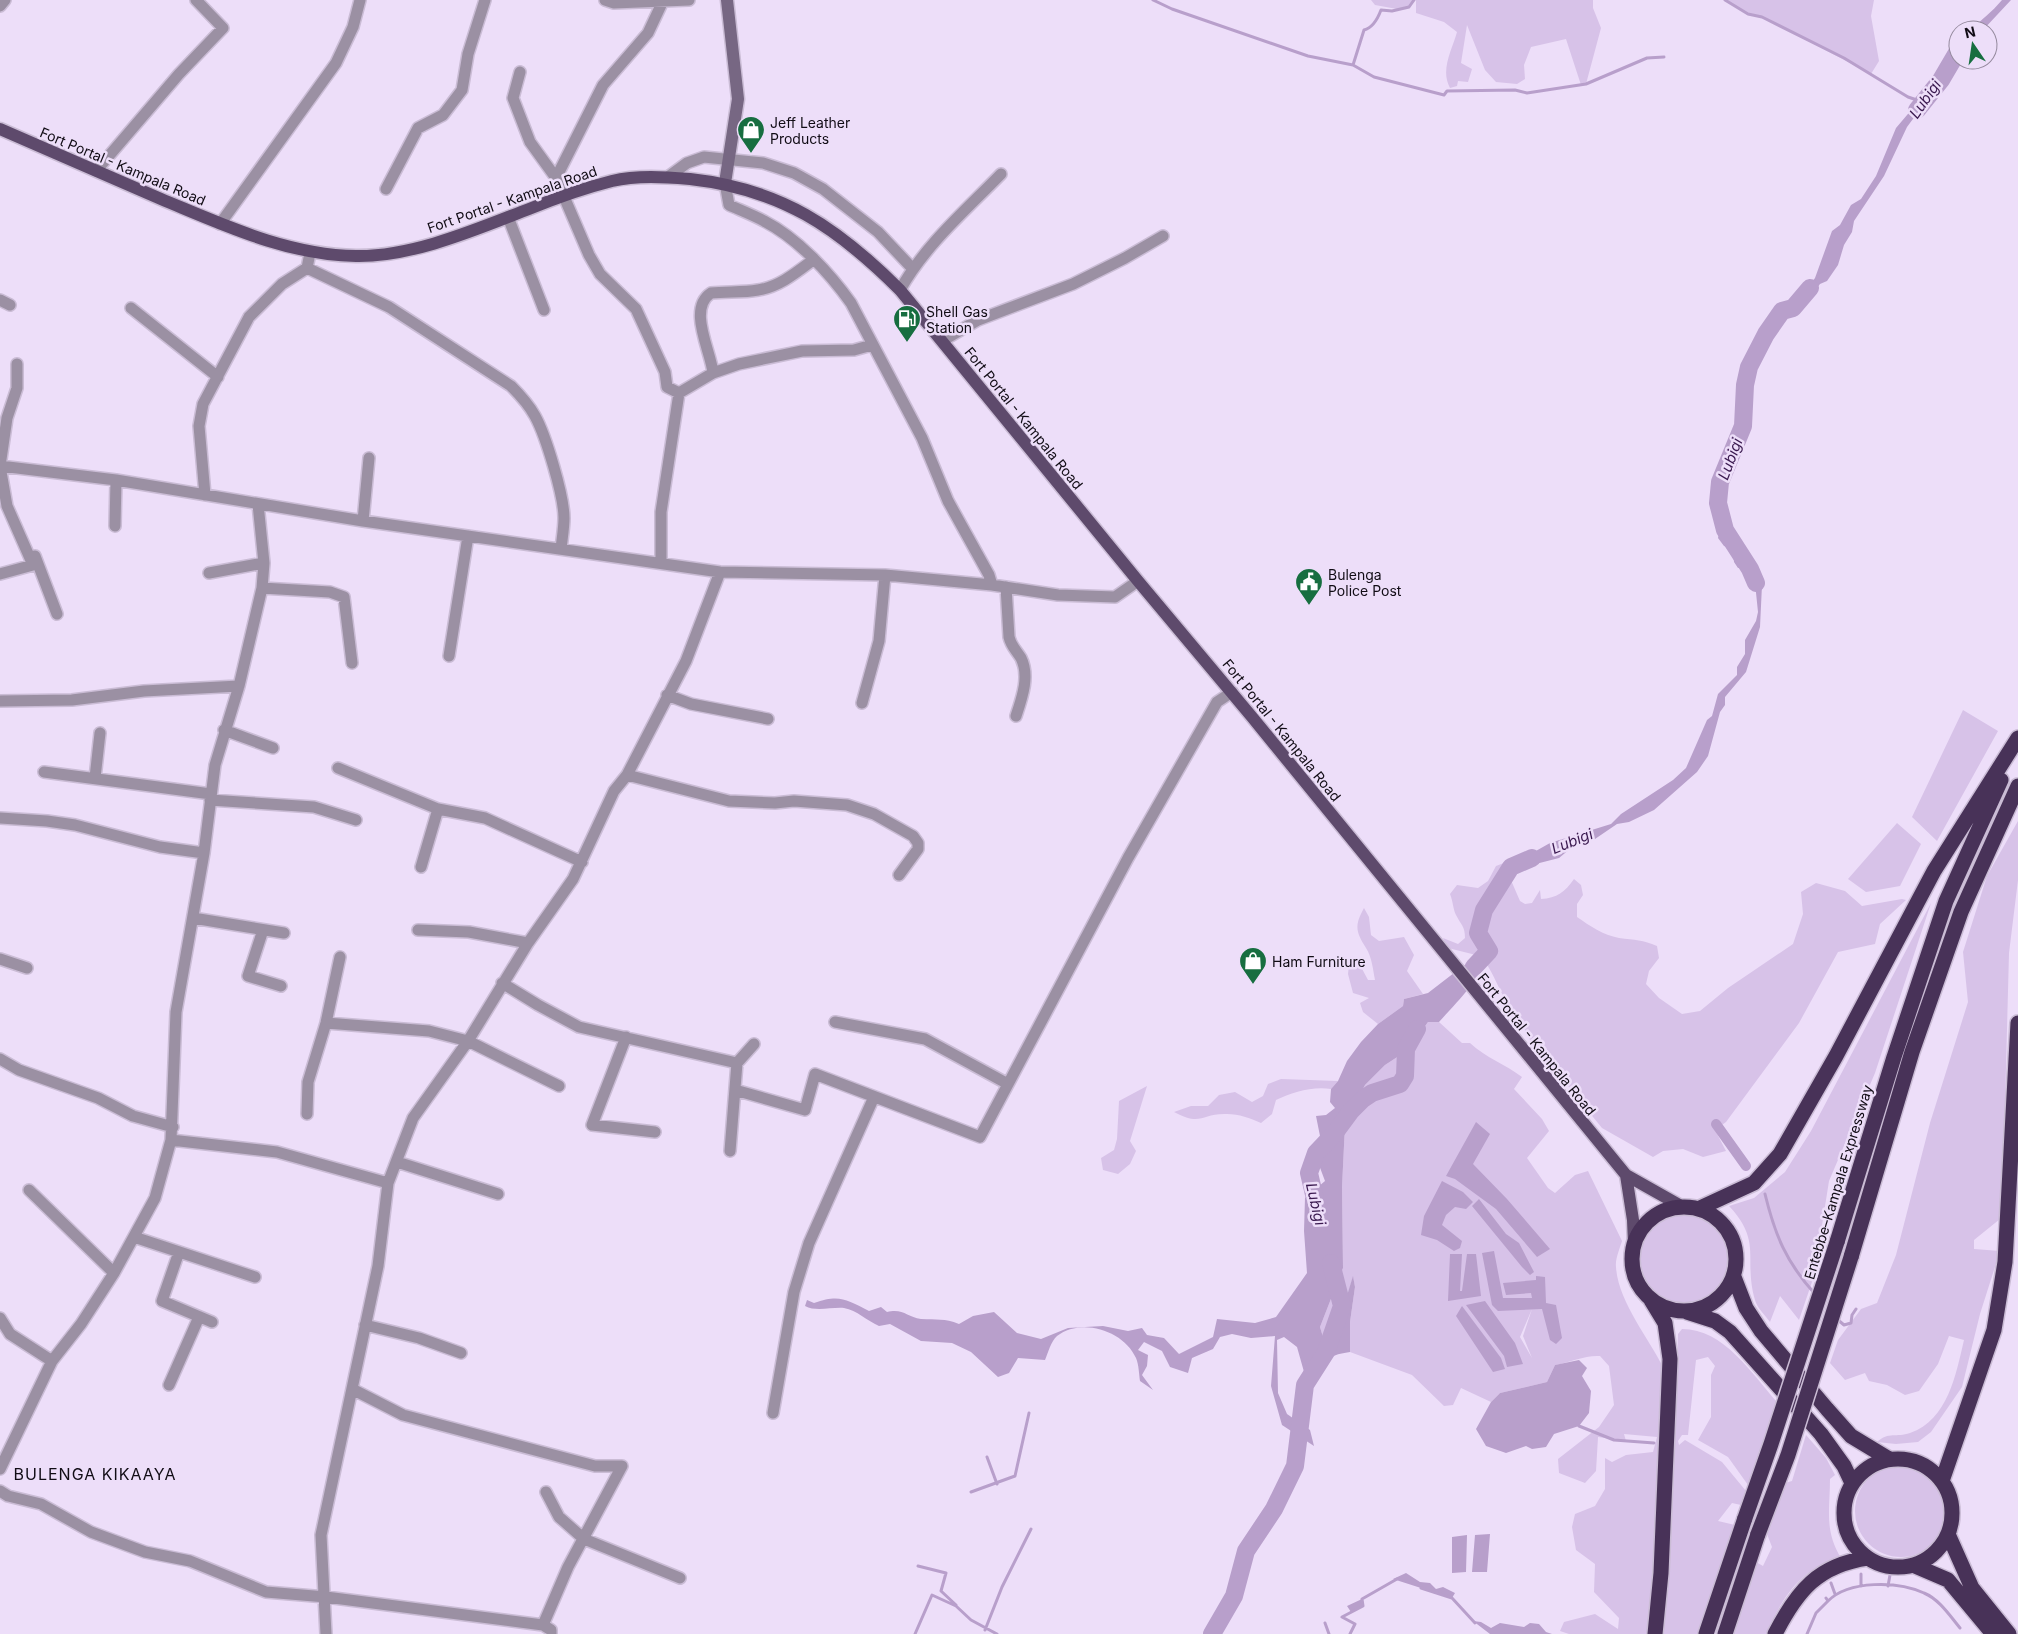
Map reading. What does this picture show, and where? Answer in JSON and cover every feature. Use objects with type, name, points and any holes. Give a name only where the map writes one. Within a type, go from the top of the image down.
[{"type":"highway","points":[[1700,1208],[1754,1183],[1780,1154],[1836,1056],[1934,871],[2018,738]]},
{"type":"highway","name":"Entebbe–Kampala Expressway","points":[[1706,1634],[1771,1444],[1837,1242],[1894,1057],[1946,901],[2018,746]]},
{"type":"highway","points":[[1724,1634],[1758,1534],[1788,1455],[1851,1257],[1912,1052],[1961,912],[2018,786]]},
{"type":"highway","points":[[1942,1481],[1994,1330],[2005,1262],[2018,1023]]},
{"type":"highway","points":[[1655,1634],[1662,1553],[1670,1359],[1665,1323],[1640,1288],[1634,1274],[1631,1259],[1640,1229],[1651,1218],[1665,1210],[1681,1206],[1700,1208],[1713,1214],[1724,1224],[1732,1235],[1737,1263],[1734,1277],[1726,1291],[1714,1302],[1700,1309],[1684,1312]]},
{"type":"highway","points":[[1734,1277],[1746,1308],[1762,1331],[1827,1409],[1851,1436],[1889,1459]]},
{"type":"highway","points":[[1650,1300],[1666,1308],[1715,1320],[1730,1332],[1821,1434],[1844,1466],[1852,1483]]},
{"type":"highway","points":[[1913,1565],[1934,1553],[1948,1534],[1952,1516],[1950,1498],[1942,1481],[1930,1469],[1915,1461],[1889,1459],[1868,1467],[1852,1483],[1844,1506],[1846,1530],[1858,1550],[1868,1558],[1890,1566],[1913,1565],[1948,1580],[1993,1634]]},
{"type":"highway","points":[[1948,1534],[1972,1588],[2009,1634]]},
{"type":"highway","points":[[1775,1634],[1795,1597],[1817,1577],[1842,1563],[1868,1558]]},
{"type":"main road","name":"Fort Portal - Kampala Road","points":[[0,129],[220,224],[273,243],[310,253],[358,256],[397,251],[437,242],[614,180],[668,177],[726,183],[778,200],[832,230],[868,258],[900,290],[1232,692],[1455,965],[1473,990],[1626,1175]]},
{"type":"main road","points":[[1626,1175],[1681,1206]]},
{"type":"main road","points":[[1626,1175],[1633,1220],[1634,1244]]},
{"type":"street","points":[[0,6],[5,0]]},
{"type":"street","points":[[96,171],[179,74],[222,28],[196,0]]},
{"type":"street","points":[[220,224],[336,63],[353,27],[360,0]]},
{"type":"street","points":[[386,189],[418,128],[443,115],[462,90],[468,54],[485,0]]},
{"type":"street","points":[[604,0],[614,3],[689,0]]},
{"type":"street","points":[[727,0],[738,99],[726,183],[729,205],[764,221],[787,235],[845,294],[922,438],[948,501],[989,575],[992,585]]},
{"type":"street","points":[[556,178],[603,85],[648,33],[663,1]]},
{"type":"street","points":[[520,72],[512,98],[530,142],[556,178],[588,255],[600,274],[636,309],[664,372],[667,387],[679,393]]},
{"type":"street","points":[[668,177],[691,160],[704,157],[774,166],[811,181],[878,232],[912,268]]},
{"type":"street","points":[[900,290],[912,268],[942,232],[1002,174]]},
{"type":"street","points":[[508,217],[544,310]]},
{"type":"street","points":[[942,341],[978,320],[1073,284],[1125,258],[1163,236]]},
{"type":"street","points":[[205,496],[199,426],[203,404],[249,317],[282,284],[307,268],[310,253]]},
{"type":"street","points":[[713,373],[700,321],[703,301],[706,296],[716,292],[745,292],[768,287],[792,276],[813,260]]},
{"type":"street","points":[[307,268],[389,307],[511,386],[524,399],[536,417],[561,500],[564,516],[561,549]]},
{"type":"street","points":[[131,308],[218,378]]},
{"type":"street","points":[[679,393],[713,373],[739,364],[802,351],[854,350],[872,345]]},
{"type":"street","points":[[0,574],[33,566],[7,506],[0,466],[7,418],[17,388],[17,364]]},
{"type":"street","points":[[661,563],[660,512],[679,393]]},
{"type":"street","points":[[363,522],[369,458]]},
{"type":"street","points":[[0,466],[116,480],[363,522],[720,572],[885,575],[992,585],[1058,595],[1115,597],[1138,580]]},
{"type":"street","points":[[115,526],[116,480]]},
{"type":"street","points":[[0,1469],[52,1361],[81,1324],[114,1272],[155,1198],[171,1140],[176,1012],[204,854],[215,765],[224,730],[239,686],[262,588],[264,563],[258,504]]},
{"type":"street","points":[[449,656],[468,536]]},
{"type":"street","points":[[30,558],[36,556],[57,614]]},
{"type":"street","points":[[209,573],[264,563]]},
{"type":"street","points":[[326,1634],[326,1597],[321,1535],[378,1266],[388,1183],[413,1118],[468,1041],[502,983],[573,879],[614,791],[626,775],[686,661],[720,572]]},
{"type":"street","points":[[862,703],[879,641],[885,575]]},
{"type":"street","points":[[1006,587],[1009,637],[1020,658],[1025,676],[1023,694],[1016,716]]},
{"type":"street","points":[[262,588],[330,592],[344,597],[352,663]]},
{"type":"street","points":[[0,701],[72,700],[144,691],[239,686]]},
{"type":"street","points":[[735,1090],[805,1110],[815,1074],[980,1137],[1138,840],[1217,702],[1232,692]]},
{"type":"street","points":[[667,695],[690,704],[768,719]]},
{"type":"street","points":[[224,730],[273,748]]},
{"type":"street","points":[[95,778],[100,733]]},
{"type":"street","points":[[338,768],[438,809],[485,818],[582,862]]},
{"type":"street","points":[[44,772],[95,778],[211,797],[314,807],[356,820]]},
{"type":"street","points":[[626,775],[730,801],[775,803],[794,801],[847,805],[874,814],[913,836],[918,843],[918,850],[899,875]]},
{"type":"street","points":[[421,867],[438,809]]},
{"type":"street","points":[[0,818],[75,825],[160,847],[204,854]]},
{"type":"street","points":[[193,918],[284,933]]},
{"type":"street","points":[[263,930],[248,976],[281,986]]},
{"type":"street","points":[[418,930],[469,932],[528,943]]},
{"type":"street","points":[[307,1114],[308,1082],[326,1023],[340,957]]},
{"type":"street","points":[[0,959],[27,968]]},
{"type":"street","points":[[502,983],[538,1006],[579,1026],[737,1063]]},
{"type":"street","points":[[836,1022],[925,1038],[1008,1084]]},
{"type":"street","points":[[326,1023],[429,1031],[468,1041],[559,1086]]},
{"type":"street","points":[[626,1038],[592,1125],[655,1132]]},
{"type":"street","points":[[730,1151],[737,1063],[754,1044]]},
{"type":"street","points":[[0,1059],[19,1070],[98,1098],[133,1116],[173,1127]]},
{"type":"street","points":[[773,1414],[794,1292],[809,1243],[874,1097]]},
{"type":"street","points":[[171,1140],[277,1152],[388,1183]]},
{"type":"street","points":[[397,1162],[498,1194]]},
{"type":"street","points":[[29,1190],[114,1272]]},
{"type":"street","points":[[134,1237],[255,1276]]},
{"type":"street","points":[[180,1252],[162,1301],[212,1322]]},
{"type":"street","points":[[169,1385],[200,1317]]},
{"type":"street","points":[[0,1318],[10,1334],[52,1361]]},
{"type":"street","points":[[365,1325],[419,1338],[461,1353]]},
{"type":"street","points":[[352,1389],[403,1415],[595,1466],[622,1466],[568,1567],[543,1625]]},
{"type":"street","points":[[0,1491],[8,1496],[41,1504],[90,1532],[145,1552],[190,1561],[266,1592],[326,1597],[543,1625],[551,1630],[551,1634]]},
{"type":"street","points":[[546,1492],[559,1517],[584,1539],[680,1578]]},
{"type":"shaded area","points":[[1371,0],[1414,0],[1409,7],[1397,9],[1375,5]]},
{"type":"shaded area","points":[[1416,0],[1593,0],[1593,8],[1601,28],[1586,84],[1581,85],[1566,39],[1531,47],[1524,65],[1525,79],[1517,84],[1496,82],[1485,70],[1467,25],[1461,63],[1472,69],[1468,82],[1458,81],[1457,86],[1450,88],[1446,74],[1457,32],[1444,22],[1416,13]]},
{"type":"shaded area","points":[[1725,0],[1874,0],[1871,16],[1879,61],[1871,74],[1762,17],[1748,14]]},
{"type":"shaded area","points":[[1963,710],[1998,731],[1937,841],[1912,817]]},
{"type":"shaded area","points":[[2018,821],[2018,880],[2009,953],[2002,1220],[2000,1219],[1974,1240],[1974,1249],[2000,1251],[1980,1314],[1962,1387],[1931,1432],[1918,1442],[1896,1444],[1877,1442],[1885,1437],[1910,1433],[1923,1427],[1933,1418],[1942,1407],[1948,1394],[1958,1367],[1964,1340],[1949,1336],[1938,1364],[1919,1391],[1905,1395],[1887,1385],[1869,1381],[1865,1373],[1845,1380],[1830,1363],[1838,1340],[1861,1309],[1877,1303],[1896,1255],[1930,1123],[1968,1002],[1963,952],[1987,876]]},
{"type":"shaded area","points":[[1897,823],[1921,844],[1900,886],[1866,892],[1848,879]]},
{"type":"shaded area","points":[[1509,861],[1512,870],[1510,878],[1520,901],[1525,904],[1532,903],[1540,890],[1541,899],[1556,896],[1564,891],[1574,879],[1581,885],[1583,895],[1577,904],[1577,917],[1608,935],[1643,941],[1657,946],[1659,958],[1649,971],[1646,984],[1659,998],[1682,1014],[1700,1011],[1728,988],[1793,944],[1803,914],[1801,892],[1816,883],[1845,891],[1862,906],[1902,899],[1906,900],[1880,924],[1875,944],[1838,952],[1799,1023],[1726,1122],[1715,1130],[1726,1151],[1703,1157],[1683,1149],[1663,1151],[1653,1157],[1602,1128],[1527,1036],[1522,1025],[1508,1007],[1486,963],[1489,951],[1480,956],[1448,948],[1443,938],[1458,944],[1465,938],[1450,894],[1457,885],[1478,888],[1488,881],[1496,866]]},
{"type":"shaded area","points":[[1931,903],[1875,1073],[1829,1181],[1814,1276],[1799,1320],[1780,1296],[1770,1322],[1755,1300],[1752,1286],[1749,1241],[1746,1230],[1729,1206],[1754,1198],[1785,1172],[1811,1131]]},
{"type":"shaded area","points":[[1364,908],[1369,917],[1371,935],[1379,941],[1404,937],[1414,955],[1407,971],[1423,994],[1404,999],[1403,1006],[1378,1024],[1363,1012],[1360,1003],[1369,998],[1353,993],[1348,974],[1349,965],[1360,965],[1368,980],[1375,980],[1370,955],[1358,933],[1358,924]]},
{"type":"shaded area","points":[[1428,1022],[1439,1022],[1462,1043],[1470,1043],[1482,1053],[1522,1077],[1514,1089],[1542,1119],[1549,1131],[1527,1158],[1548,1188],[1555,1193],[1575,1175],[1588,1171],[1622,1241],[1616,1264],[1622,1293],[1663,1367],[1657,1556],[1648,1634],[1569,1634],[1560,1631],[1564,1622],[1595,1614],[1618,1629],[1619,1618],[1594,1592],[1595,1564],[1576,1550],[1572,1527],[1575,1514],[1595,1506],[1605,1489],[1605,1458],[1612,1462],[1626,1455],[1653,1452],[1657,1437],[1624,1434],[1626,1441],[1598,1437],[1596,1471],[1585,1483],[1559,1473],[1558,1459],[1599,1427],[1614,1405],[1609,1366],[1600,1356],[1555,1365],[1547,1382],[1500,1393],[1491,1402],[1461,1388],[1453,1405],[1444,1406],[1412,1375],[1350,1352],[1350,1322],[1355,1287],[1353,1277],[1334,1339],[1325,1344],[1320,1327],[1343,1268],[1342,1187],[1345,1125],[1365,1085],[1385,1065],[1408,1050]],"holes":[[[1532,1309],[1523,1336],[1532,1358],[1520,1337]]]},
{"type":"shaded area","points":[[1281,1079],[1338,1081],[1331,1089],[1303,1090],[1276,1100],[1272,1114],[1261,1123],[1236,1115],[1218,1114],[1196,1119],[1174,1112],[1191,1106],[1208,1106],[1219,1095],[1235,1092],[1252,1102],[1263,1096],[1268,1084]]},
{"type":"shaded area","points":[[1147,1086],[1130,1141],[1136,1151],[1130,1164],[1118,1174],[1103,1170],[1101,1158],[1114,1150],[1117,1139],[1119,1101]]},
{"type":"shaded area","points":[[1685,1215],[1703,1218],[1718,1228],[1728,1243],[1731,1261],[1728,1279],[1718,1294],[1703,1304],[1685,1307],[1667,1304],[1652,1294],[1642,1279],[1639,1261],[1642,1243],[1652,1228],[1667,1218]]},
{"type":"shaded area","points":[[1682,1329],[1697,1331],[1711,1336],[1724,1344],[1747,1366],[1777,1402],[1748,1485],[1728,1457],[1698,1440],[1711,1417],[1711,1375],[1715,1366],[1708,1357],[1696,1360],[1688,1435],[1682,1435],[1678,1441],[1679,1445],[1685,1440],[1722,1462],[1746,1491],[1741,1505],[1732,1503],[1718,1521],[1735,1525],[1697,1634],[1661,1634],[1673,1494],[1678,1334]]},
{"type":"shaded area","points":[[1806,1435],[1826,1458],[1835,1475],[1830,1479],[1829,1520],[1832,1538],[1841,1558],[1814,1569],[1794,1586],[1779,1608],[1766,1634],[1731,1634],[1756,1562],[1763,1566],[1772,1547],[1767,1534],[1785,1483],[1792,1481]]},
{"type":"shaded area","points":[[1901,1465],[1919,1468],[1934,1478],[1944,1493],[1947,1511],[1944,1529],[1934,1544],[1919,1554],[1901,1557],[1883,1554],[1868,1544],[1858,1529],[1855,1511],[1858,1493],[1868,1478],[1883,1468]]},
{"type":"water","points":[[2002,0],[2011,0],[1992,20],[1982,20]]},
{"type":"water","points":[[1931,90],[1933,92],[1907,127],[1884,176],[1854,221],[1852,232],[1844,245],[1838,265],[1827,281],[1820,284],[1804,305],[1795,305],[1815,278],[1832,231],[1840,225],[1851,205],[1861,199],[1876,176],[1896,128],[1924,95]]},
{"type":"water","points":[[1766,334],[1752,367],[1748,386],[1745,389],[1744,375],[1748,359],[1756,344]]},
{"type":"water","points":[[1734,449],[1728,474],[1719,487],[1719,471],[1726,457]]},
{"type":"water","points":[[1718,503],[1737,544],[1744,552],[1744,560],[1757,572],[1762,585],[1760,627],[1746,672],[1725,697],[1725,705],[1720,712],[1708,756],[1697,772],[1654,810],[1629,822],[1617,824],[1595,839],[1577,843],[1559,858],[1512,870],[1509,861],[1527,856],[1550,843],[1611,824],[1621,814],[1673,780],[1686,768],[1707,720],[1712,716],[1718,694],[1737,675],[1737,667],[1745,654],[1745,640],[1756,621],[1758,612],[1755,583],[1747,567],[1738,568],[1734,562],[1733,549],[1724,546],[1718,538],[1720,530]]},
{"type":"water","points":[[1489,951],[1475,980],[1439,1022],[1428,1022],[1408,1050],[1385,1065],[1365,1085],[1345,1125],[1342,1187],[1343,1268],[1320,1327],[1325,1344],[1333,1341],[1353,1276],[1355,1287],[1350,1322],[1350,1352],[1335,1355],[1324,1362],[1308,1386],[1297,1347],[1284,1337],[1277,1340],[1278,1393],[1287,1414],[1310,1430],[1314,1446],[1282,1425],[1271,1386],[1275,1336],[1251,1338],[1232,1334],[1220,1337],[1213,1349],[1192,1358],[1188,1373],[1170,1367],[1162,1351],[1144,1342],[1138,1350],[1148,1355],[1147,1366],[1142,1375],[1153,1390],[1140,1381],[1136,1358],[1122,1340],[1112,1334],[1090,1327],[1067,1330],[1055,1338],[1045,1360],[1018,1358],[1009,1373],[998,1377],[971,1352],[952,1343],[921,1341],[890,1324],[879,1326],[849,1309],[814,1309],[805,1306],[807,1300],[814,1303],[836,1298],[848,1301],[869,1311],[881,1307],[887,1312],[897,1311],[916,1318],[945,1320],[959,1324],[973,1316],[994,1312],[1017,1333],[1041,1339],[1068,1328],[1103,1326],[1128,1331],[1142,1328],[1147,1335],[1164,1338],[1179,1354],[1213,1337],[1217,1319],[1255,1323],[1276,1317],[1307,1273],[1304,1231],[1305,1198],[1325,1181],[1319,1165],[1321,1141],[1316,1116],[1326,1115],[1335,1108],[1330,1102],[1331,1089],[1338,1081],[1347,1061],[1378,1024],[1403,1006],[1404,999],[1428,993],[1463,966]]},
{"type":"water","points":[[1476,1122],[1490,1134],[1473,1164],[1507,1199],[1550,1249],[1537,1257],[1496,1209],[1455,1179],[1446,1176]]},
{"type":"water","points":[[1442,1181],[1463,1192],[1473,1202],[1466,1209],[1455,1207],[1446,1215],[1442,1225],[1462,1241],[1460,1248],[1454,1251],[1437,1240],[1421,1235],[1424,1216]]},
{"type":"water","points":[[1479,1199],[1506,1234],[1519,1243],[1534,1272],[1530,1275],[1472,1206]]},
{"type":"water","points":[[1494,1251],[1503,1298],[1532,1298],[1531,1293],[1506,1295],[1503,1283],[1536,1280],[1536,1276],[1545,1277],[1546,1303],[1556,1305],[1562,1338],[1556,1344],[1550,1340],[1542,1309],[1498,1311],[1492,1305],[1482,1253]]},
{"type":"water","points":[[1450,1254],[1462,1254],[1460,1291],[1462,1291],[1467,1254],[1476,1254],[1481,1296],[1448,1301]]},
{"type":"water","points":[[1485,1301],[1515,1343],[1523,1364],[1507,1367],[1504,1356],[1466,1305]]},
{"type":"water","points":[[1462,1306],[1501,1358],[1505,1369],[1493,1372],[1456,1316]]},
{"type":"water","points":[[1579,1360],[1587,1368],[1582,1376],[1591,1391],[1589,1413],[1579,1426],[1554,1434],[1546,1447],[1532,1449],[1526,1446],[1506,1453],[1486,1446],[1476,1429],[1491,1402],[1500,1393],[1547,1382],[1555,1365]]},
{"type":"water","points":[[1490,1534],[1487,1572],[1472,1572],[1475,1535]]},
{"type":"water","points":[[1467,1535],[1466,1572],[1452,1573],[1452,1537]]},
{"type":"water","points":[[1406,1573],[1420,1582],[1430,1583],[1436,1589],[1443,1587],[1455,1593],[1452,1598],[1393,1579]]},
{"type":"water","points":[[1362,1599],[1363,1606],[1351,1612],[1347,1606]]},
{"type":"water","points":[[1473,1621],[1481,1622],[1491,1628],[1500,1623],[1524,1627],[1530,1623],[1539,1624],[1546,1632],[1552,1634],[1490,1634]]},
{"type":"waterway","points":[[1153,0],[1172,9],[1308,56],[1353,65],[1374,77],[1444,95],[1447,91],[1515,90],[1527,93],[1586,84],[1647,58],[1664,57]]},
{"type":"waterway","points":[[1353,65],[1364,30],[1370,27],[1381,10],[1392,11],[1409,7],[1414,0]]},
{"type":"waterway","points":[[1725,0],[1748,14],[1762,17],[1844,58],[1908,97],[1923,102]]},
{"type":"waterway","name":"Lubigi","points":[[1917,110],[1948,68]]},
{"type":"waterway","name":"Lubigi","points":[[1756,583],[1750,569],[1725,530],[1718,503],[1720,482],[1743,426],[1745,385],[1749,367],[1766,334],[1782,311],[1793,308],[1810,288]]},
{"type":"waterway","name":"Lubigi","points":[[1474,967],[1489,951],[1478,933],[1484,910],[1511,867],[1532,858]]},
{"type":"waterway","name":"Lubigi","points":[[1319,1216],[1309,1173],[1316,1153],[1363,1099],[1372,1093],[1400,1084],[1405,1076],[1406,1049],[1417,1029]]},
{"type":"waterway","points":[[1716,1124],[1746,1166]]},
{"type":"waterway","points":[[1765,1194],[1783,1247],[1796,1271],[1815,1294]]},
{"type":"waterway","name":"Lubigi","points":[[1212,1634],[1234,1596],[1246,1551],[1274,1509],[1295,1466],[1305,1385],[1326,1352],[1342,1306],[1331,1263]]},
{"type":"waterway","points":[[1837,1319],[1844,1325],[1851,1323],[1852,1315],[1856,1309]]},
{"type":"waterway","points":[[971,1492],[1015,1476],[1029,1413]]},
{"type":"waterway","points":[[1579,1426],[1614,1440],[1654,1443]]},
{"type":"waterway","points":[[987,1457],[997,1484]]},
{"type":"waterway","points":[[985,1630],[1002,1587],[1031,1529]]},
{"type":"waterway","points":[[918,1566],[946,1573],[941,1591],[956,1605]]},
{"type":"waterway","points":[[1861,1574],[1861,1586]]},
{"type":"waterway","points":[[1888,1586],[1890,1575]]},
{"type":"waterway","points":[[1350,1634],[1355,1624],[1342,1617],[1363,1606],[1362,1599],[1397,1579]]},
{"type":"waterway","points":[[1831,1583],[1835,1594]]},
{"type":"waterway","points":[[1828,1601],[1837,1594],[1861,1586],[1901,1586],[1924,1593],[1935,1599],[1960,1628]]},
{"type":"waterway","points":[[1421,1588],[1452,1598],[1475,1623]]},
{"type":"waterway","points":[[915,1634],[932,1595],[956,1606],[971,1620],[997,1634]]},
{"type":"waterway","points":[[1807,1634],[1816,1613],[1828,1601],[1826,1598]]},
{"type":"waterway","points":[[1325,1623],[1329,1634]]},
{"type":"place","name":"Jeff Leather Products","points":[[751,154]]},
{"type":"place","name":"Shell Gas Station","points":[[907,343]]},
{"type":"place","name":"Bulenga Police Post","points":[[1309,606]]},
{"type":"place","name":"Ham Furniture","points":[[1253,985]]},
{"type":"district","name":"BULENGA KIKAAYA","points":[[95,1474]]}]
